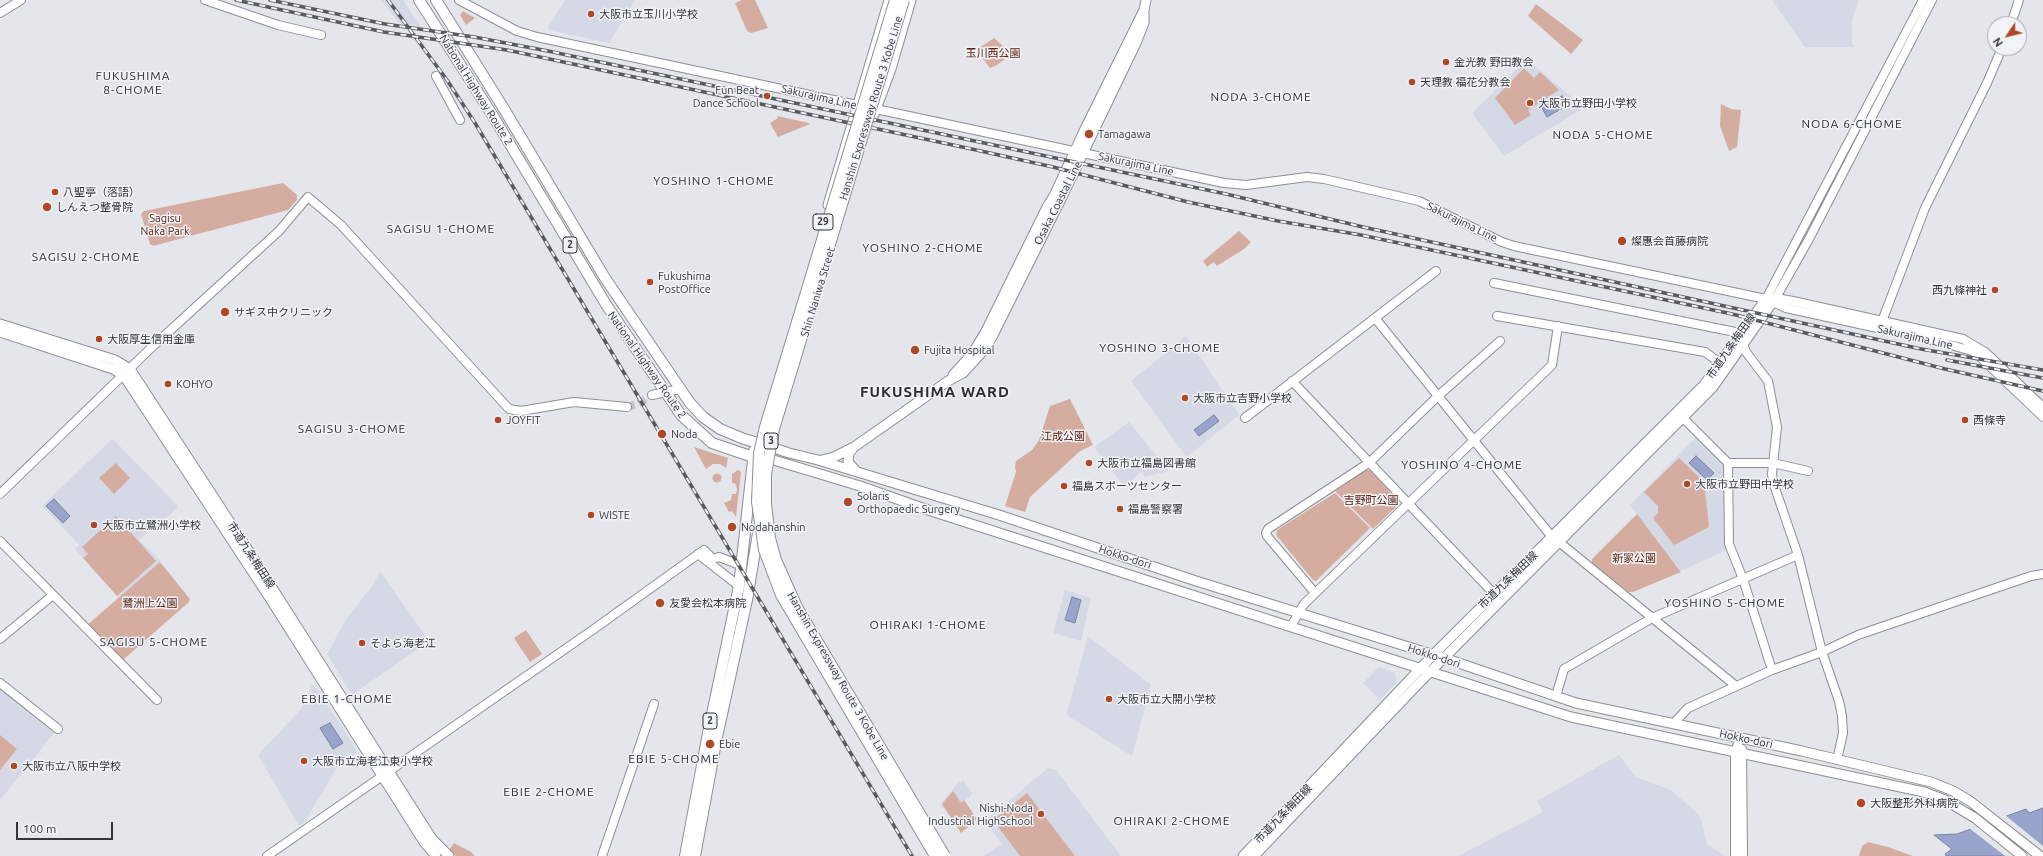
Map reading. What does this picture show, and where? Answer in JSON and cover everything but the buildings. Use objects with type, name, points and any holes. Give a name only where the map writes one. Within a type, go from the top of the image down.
[{"type":"highway","name":"National Highway Route 2","points":[[419,0],[496,122],[606,306],[688,423],[712,443],[753,457]]},
{"type":"highway","name":"National Highway Route 2","points":[[436,0],[504,109],[605,278],[680,389],[693,407],[708,421],[724,432],[756,444]]},
{"type":"highway","name":"Hanshin Expressway Route 3 Kobe Line","points":[[896,0],[765,427],[759,459],[756,502],[764,550],[781,595],[935,856]]},
{"type":"highway","name":"Hanshin Expressway Route 3 Kobe Line","points":[[904,0],[774,428],[766,474],[766,504],[769,532],[776,560],[797,607],[945,856]]},
{"type":"highway","name":"2","points":[[685,856],[708,733],[739,586],[753,457],[756,444],[771,447],[767,458],[757,540],[747,600],[715,748],[695,856]]},
{"type":"highway","name":"2","points":[[753,457],[767,458]]},
{"type":"main road","name":"Shin Naniwa Street","points":[[756,444],[889,0]]},
{"type":"main road","name":"Shin Naniwa Street","points":[[771,447],[911,0]]},
{"type":"main road","name":"Osaka Coastal Line","points":[[818,460],[834,457],[854,447],[968,368],[988,343],[1080,152],[1136,43],[1144,23],[1146,0]]},
{"type":"main road","name":"市道九条梅田線","points":[[1556,540],[1704,385],[1740,333],[1771,300]]},
{"type":"main road","name":"市道九条梅田線","points":[[1243,856],[1433,655],[1497,597],[1683,418],[1713,387],[1771,300]]},
{"type":"main road","name":"市道九条梅田線","points":[[0,324],[115,360],[127,372],[385,774],[432,839],[449,856]]},
{"type":"main road","name":"市道九条梅田線","points":[[0,332],[127,372]]},
{"type":"main road","name":"Hokko-dori","points":[[771,447],[999,515],[1298,613],[1444,658],[1576,703],[1674,722],[1931,782],[1970,801],[2040,856]]},
{"type":"main road","points":[[854,447],[849,453],[848,462],[856,472]]},
{"type":"main road","name":"Hokko-dori","points":[[767,458],[860,486],[1571,716],[1924,792],[1975,818],[2022,856]]},
{"type":"main road","name":"市道九条梅田線","points":[[1254,856],[1432,671],[1497,597]]},
{"type":"main road","name":"市道九条梅田線","points":[[385,774],[424,842],[436,856]]},
{"type":"street","points":[[0,13],[21,0]]},
{"type":"street","points":[[205,0],[278,25],[321,35]]},
{"type":"street","name":"Sakurajima Line","points":[[459,0],[525,34],[857,106],[1239,185],[1307,177],[1324,179],[1419,201],[1502,242],[1514,246],[1771,300],[1786,308],[1970,342],[1985,352],[2043,407]]},
{"type":"street","points":[[1771,300],[1923,0]]},
{"type":"street","points":[[1771,300],[1809,239],[1932,0]]},
{"type":"street","points":[[2014,16],[2019,0]]},
{"type":"street","points":[[1881,325],[1925,208],[1987,84],[1999,56]]},
{"type":"street","points":[[436,76],[460,120]]},
{"type":"street","points":[[0,494],[127,372],[279,230],[308,197],[341,225],[509,409],[520,411],[574,402],[627,407]]},
{"type":"street","points":[[1245,418],[1436,271]]},
{"type":"street","points":[[1494,283],[1740,333]]},
{"type":"street","points":[[1497,316],[1705,352],[1720,362]]},
{"type":"street","points":[[1375,318],[1556,540],[1736,686]]},
{"type":"street","name":"Sakurajima Line","points":[[1881,325],[1937,341],[1978,355],[2043,417]]},
{"type":"street","points":[[1291,626],[1298,613],[1315,593],[1552,364],[1558,326]]},
{"type":"street","points":[[1315,593],[1266,533],[1268,529],[1370,462],[1438,396],[1500,342]]},
{"type":"street","points":[[1743,344],[1746,352],[1768,381],[1777,427],[1772,474],[1775,492],[1798,555],[1822,652],[1842,716],[1842,739],[1837,760]]},
{"type":"street","points":[[1292,381],[1497,597]]},
{"type":"street","points":[[652,395],[680,389]]},
{"type":"street","points":[[1683,418],[1728,463],[1729,544],[1743,579],[1772,670]]},
{"type":"street","points":[[1728,463],[1773,463],[1808,471]]},
{"type":"street","points":[[0,541],[157,700]]},
{"type":"street","points":[[267,856],[701,552]]},
{"type":"street","points":[[701,552],[712,559],[718,557],[740,566]]},
{"type":"street","points":[[701,552],[739,586]]},
{"type":"street","points":[[1556,696],[1564,669],[1652,618],[1798,555]]},
{"type":"street","points":[[1674,722],[1688,708],[1772,670],[1822,652],[1858,635],[2031,576],[2043,574]]},
{"type":"street","points":[[0,639],[52,595]]},
{"type":"street","points":[[0,683],[58,729]]},
{"type":"street","points":[[602,856],[654,704]]},
{"type":"street","points":[[1735,856],[1740,738]]},
{"type":"street","points":[[1739,753],[1743,856]]},
{"type":"shaded area","points":[[381,0],[403,0],[421,27],[399,23]]},
{"type":"shaded area","name":"大阪市立玉川小学校","points":[[565,0],[635,0],[609,43],[549,30],[548,27]]},
{"type":"shaded area","points":[[1772,0],[1859,0],[1852,20],[1852,43],[1854,47],[1805,47]]},
{"type":"shaded area","name":"大阪市立野田小学校","points":[[1527,59],[1584,108],[1504,156],[1472,113]]},
{"type":"shaded area","name":"大阪市立吉野小学校","points":[[1186,336],[1239,415],[1188,456],[1185,455],[1131,381]]},
{"type":"shaded area","points":[[1129,422],[1169,471],[1145,477],[1141,472],[1125,488],[1094,447]]},
{"type":"shaded area","name":"大阪市立野田中学校","points":[[1696,437],[1723,463],[1727,550],[1681,571],[1630,505]]},
{"type":"shaded area","name":"大阪市立鷺洲小学校","points":[[111,440],[114,440],[177,505],[177,509],[139,540],[161,561],[119,598],[75,549],[79,545],[42,506]]},
{"type":"shaded area","points":[[380,571],[429,641],[352,695],[327,654],[347,618],[373,585]]},
{"type":"shaded area","points":[[1065,590],[1091,598],[1081,641],[1053,633]]},
{"type":"shaded area","name":"大阪市立大開小学校","points":[[1088,636],[1151,685],[1132,756],[1068,716],[1067,712]]},
{"type":"shaded area","points":[[1379,667],[1395,673],[1397,682],[1380,700],[1363,683]]},
{"type":"shaded area","name":"大阪市立海老江東小学校","points":[[312,685],[316,686],[357,751],[356,754],[338,766],[304,823],[299,826],[258,755],[302,708]]},
{"type":"shaded area","name":"大阪市立八阪中学校","points":[[0,688],[55,732],[0,800]]},
{"type":"shaded area","points":[[1619,755],[1636,777],[1671,790],[1700,816],[1707,844],[1725,856],[1458,856],[1543,812],[1537,801]]},
{"type":"shaded area","name":"Nishi-Noda Industrial HighSchool","points":[[1048,768],[1056,770],[1121,856],[983,856],[1002,844],[985,821]]},
{"type":"shaded area","points":[[963,780],[973,794],[948,814],[941,804],[957,784]]},
{"type":"green space","points":[[742,0],[755,0],[768,28],[751,33],[747,31],[735,3]]},
{"type":"green space","points":[[1536,4],[1583,40],[1571,54],[1528,16]]},
{"type":"green space","points":[[463,11],[475,18],[466,25],[460,15]]},
{"type":"green space","name":"玉川西公園","points":[[994,38],[1010,52],[1009,56],[997,65],[990,68],[976,50]]},
{"type":"green space","points":[[1524,68],[1534,78],[1540,72],[1559,90],[1528,110],[1531,115],[1515,125],[1495,98]]},
{"type":"green space","points":[[1721,104],[1731,109],[1741,110],[1737,147],[1729,151],[1720,126]]},
{"type":"green space","points":[[777,116],[810,124],[778,137],[770,123],[778,118]]},
{"type":"green space","name":"Sagisu Naka Park","points":[[283,183],[297,195],[297,200],[288,210],[153,246],[150,244],[141,214],[144,211]]},
{"type":"green space","points":[[1239,231],[1251,242],[1244,249],[1217,266],[1214,262],[1207,267],[1203,261]]},
{"type":"green space","name":"江成公園","points":[[1070,399],[1093,445],[1080,451],[1030,497],[1025,512],[1005,506],[1016,472],[1016,461],[1032,450],[1039,440],[1050,406]]},
{"type":"green space","points":[[694,447],[728,458],[726,468],[720,464],[713,464],[706,469]]},
{"type":"green space","points":[[1679,458],[1704,482],[1709,527],[1674,545],[1653,518],[1658,513],[1658,506],[1644,492]]},
{"type":"green space","points":[[116,463],[130,478],[114,494],[99,478]]},
{"type":"green space","points":[[738,470],[741,472],[736,517],[732,511],[729,512],[724,503],[731,500],[732,494],[736,494],[736,484],[732,483],[732,474]]},
{"type":"green space","name":"吉野町公園","points":[[1365,470],[1370,470],[1398,501],[1398,505],[1373,529],[1335,491]]},
{"type":"green space","points":[[717,473],[722,478],[717,483],[712,478]]},
{"type":"green space","points":[[1335,493],[1370,528],[1316,581],[1313,580],[1276,535],[1277,530]]},
{"type":"green space","name":"新家公園","points":[[1637,514],[1681,572],[1633,592],[1629,592],[1592,563],[1592,559]]},
{"type":"green space","points":[[116,516],[156,561],[117,596],[83,558],[88,554],[82,547]]},
{"type":"green space","name":"鷺洲上公園","points":[[160,562],[190,599],[189,602],[124,659],[120,658],[87,625]]},
{"type":"green space","points":[[526,630],[542,654],[530,662],[514,638]]},
{"type":"green space","points":[[0,735],[17,749],[0,770]]},
{"type":"green space","points":[[953,791],[961,803],[964,800],[977,819],[961,833],[942,804]]},
{"type":"green space","points":[[1027,793],[1075,856],[1020,856],[993,820]]},
{"type":"green space","points":[[1868,842],[1913,856],[1859,856],[1862,846]]},
{"type":"green space","points":[[454,843],[471,852],[475,856],[456,856],[449,850]]},
{"type":"water","points":[[1562,96],[1567,105],[1547,117],[1542,108]]},
{"type":"water","points":[[1214,415],[1219,421],[1199,436],[1194,430]]},
{"type":"water","points":[[1696,456],[1714,473],[1707,480],[1689,463]]},
{"type":"water","points":[[54,499],[70,516],[63,523],[46,506]]},
{"type":"water","points":[[1072,597],[1081,600],[1075,623],[1065,620]]},
{"type":"water","points":[[330,723],[343,743],[333,749],[320,728]]},
{"type":"water","points":[[2043,808],[2043,856],[1946,856],[1945,854],[1952,849],[1934,835],[1957,834],[2026,809],[2029,813]]},
{"type":"pier","points":[[2005,815],[2043,846],[2043,856],[2005,856],[1969,828]]},
{"type":"tunnel","points":[[627,407],[638,404],[652,395]]},
{"type":"railway","points":[[236,0],[384,32],[507,50],[967,148],[1053,167],[1188,202],[1278,221],[1361,235],[1732,314],[1945,369],[2043,391]]},
{"type":"railway","points":[[270,0],[385,24],[474,37],[548,51],[1226,194],[1363,227],[1921,349],[2043,370]]},
{"type":"railway","points":[[388,0],[447,80],[475,123],[912,856]]},
{"type":"railway","points":[[1947,360],[2043,378]]},
{"type":"place","name":"大阪市立玉川小学校","points":[[591,14]]},
{"type":"place","name":"金光教 野田教会","points":[[1446,62]]},
{"type":"place","name":"天理教 福花分教会","points":[[1412,82]]},
{"type":"place","name":"Fun Beat Dance School","points":[[767,96]]},
{"type":"place","name":"大阪市立野田小学校","points":[[1530,103]]},
{"type":"place","name":"Tamagawa","points":[[1089,134]]},
{"type":"place","name":"八聖亭（落語）","points":[[55,192]]},
{"type":"place","name":"しんえつ整骨院","points":[[47,207]]},
{"type":"place","name":"燦惠会首藤病院","points":[[1622,241]]},
{"type":"place","name":"Fukushima PostOffice","points":[[650,282]]},
{"type":"place","name":"西九條神社","points":[[1995,290]]},
{"type":"place","name":"サギス中クリニック","points":[[225,312]]},
{"type":"place","name":"大阪厚生信用金庫","points":[[99,339]]},
{"type":"place","name":"Fujita Hospital","points":[[915,350]]},
{"type":"place","name":"KOHYO","points":[[168,384]]},
{"type":"place","name":"大阪市立吉野小学校","points":[[1185,398]]},
{"type":"place","name":"JOYFIT","points":[[498,420]]},
{"type":"place","name":"西條寺","points":[[1965,420]]},
{"type":"place","name":"Noda","points":[[662,434]]},
{"type":"place","name":"大阪市立福島図書館","points":[[1089,463]]},
{"type":"place","name":"大阪市立野田中学校","points":[[1687,484]]},
{"type":"place","name":"福島スポーツセンター","points":[[1064,486]]},
{"type":"place","name":"Solaris Orthopaedic Surgery","points":[[848,502]]},
{"type":"place","name":"福島警察署","points":[[1120,509]]},
{"type":"place","name":"WISTE","points":[[591,515]]},
{"type":"place","name":"大阪市立鷺洲小学校","points":[[94,525]]},
{"type":"place","name":"Nodahanshin","points":[[732,527]]},
{"type":"place","name":"友愛会松本病院","points":[[660,603]]},
{"type":"place","name":"そよら海老江","points":[[362,643]]},
{"type":"place","name":"大阪市立大開小学校","points":[[1109,699]]},
{"type":"place","name":"Ebie","points":[[710,744]]},
{"type":"place","name":"大阪市立海老江東小学校","points":[[304,761]]},
{"type":"place","name":"大阪市立八阪中学校","points":[[14,766]]},
{"type":"place","name":"大阪整形外科病院","points":[[1861,803]]},
{"type":"place","name":"Nishi-Noda Industrial HighSchool","points":[[1041,814]]},
{"type":"district","name":"FUKUSHIMA 8-CHOME","points":[[133,83]]},
{"type":"district","name":"NODA 3-CHOME","points":[[1261,97]]},
{"type":"district","name":"NODA 6-CHOME","points":[[1852,124]]},
{"type":"district","name":"NODA 5-CHOME","points":[[1603,135]]},
{"type":"district","name":"YOSHINO 1-CHOME","points":[[714,181]]},
{"type":"district","name":"SAGISU 1-CHOME","points":[[441,229]]},
{"type":"district","name":"YOSHINO 2-CHOME","points":[[923,248]]},
{"type":"district","name":"SAGISU 2-CHOME","points":[[86,257]]},
{"type":"district","name":"YOSHINO 3-CHOME","points":[[1160,348]]},
{"type":"district","name":"FUKUSHIMA WARD","points":[[935,392]]},
{"type":"district","name":"SAGISU 3-CHOME","points":[[352,429]]},
{"type":"district","name":"YOSHINO 4-CHOME","points":[[1462,465]]},
{"type":"district","name":"YOSHINO 5-CHOME","points":[[1725,603]]},
{"type":"district","name":"OHIRAKI 1-CHOME","points":[[928,625]]},
{"type":"district","name":"SAGISU 5-CHOME","points":[[154,642]]},
{"type":"district","name":"EBIE 1-CHOME","points":[[347,699]]},
{"type":"district","name":"EBIE 5-CHOME","points":[[674,759]]},
{"type":"district","name":"EBIE 2-CHOME","points":[[549,792]]},
{"type":"district","name":"OHIRAKI 2-CHOME","points":[[1172,821]]}]
